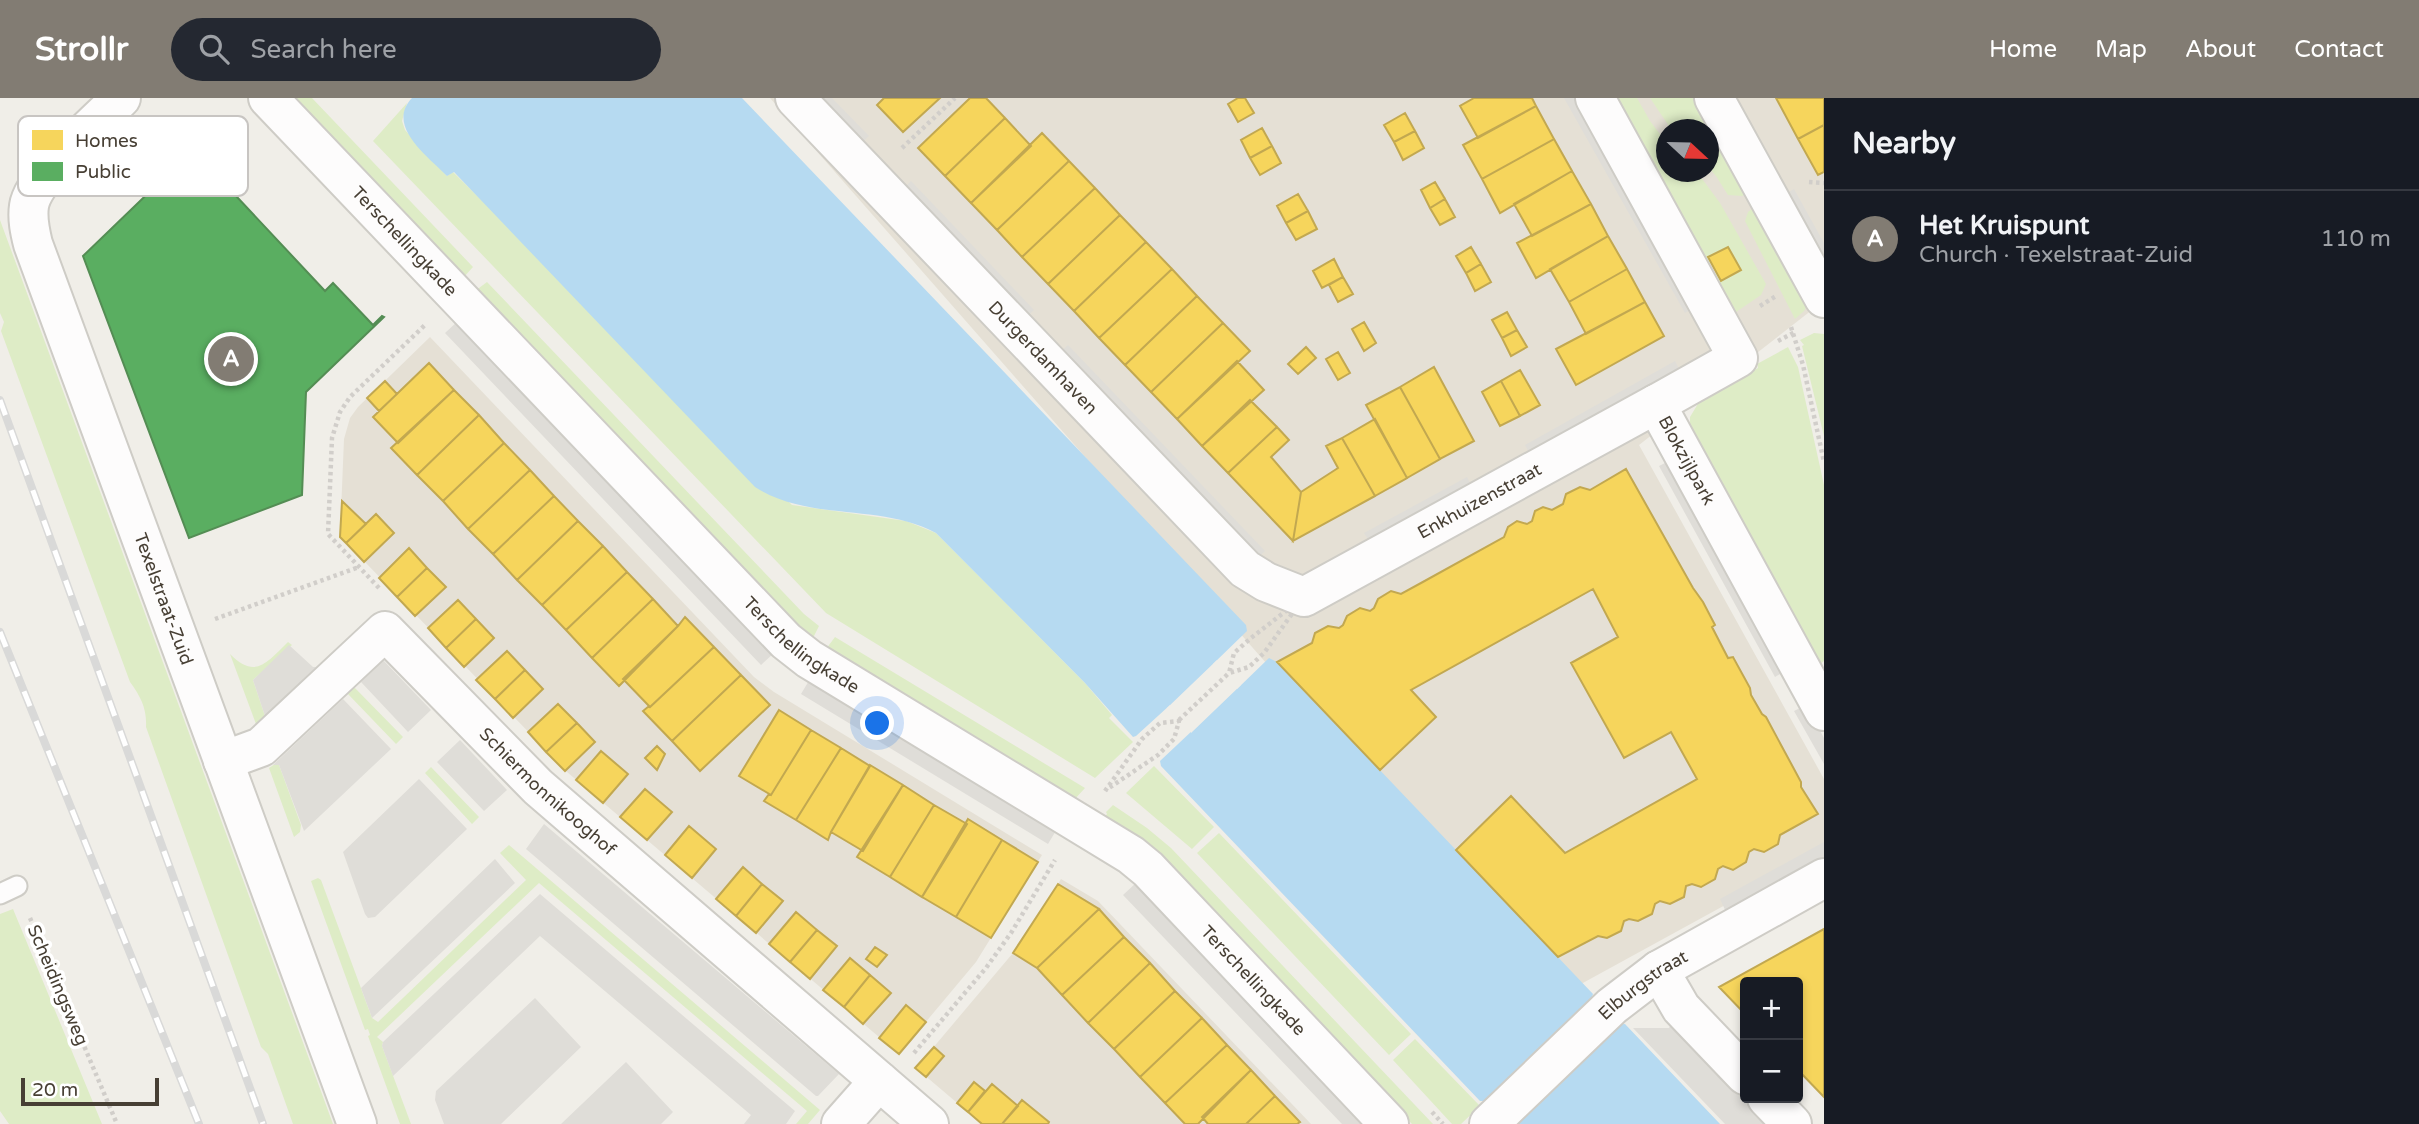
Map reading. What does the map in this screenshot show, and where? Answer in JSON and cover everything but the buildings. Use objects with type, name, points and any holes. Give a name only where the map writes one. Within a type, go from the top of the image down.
[{"type":"street","name":"Texelstraat-Zuid","points":[[103,116],[121,98]]},
{"type":"street","name":"Terschellingkade","points":[[268,98],[725,578],[798,651],[1080,822],[1148,869],[1389,1124]]},
{"type":"street","name":"Durgerdamhaven","points":[[795,98],[1245,569],[1266,582],[1304,597]]},
{"type":"street","points":[[1595,98],[1738,358]]},
{"type":"street","points":[[1714,98],[1813,312]]},
{"type":"street","name":"Texelstraat-Zuid","points":[[34,196],[29,204],[33,244],[357,1124]]},
{"type":"street","name":"Blokzijlpark","points":[[1738,358],[1656,404],[1824,711]]},
{"type":"street","name":"Enkhuizenstraat","points":[[1304,597],[1656,404]]},
{"type":"street","name":"Schiermonnikooghof","points":[[223,761],[261,747],[386,631],[538,787],[929,1124]]},
{"type":"street","name":"Elburgstraat","points":[[1489,1124],[1612,1006],[1659,970],[1824,878]]},
{"type":"street","points":[[1659,970],[1681,1008],[1740,1070]]},
{"type":"street","points":[[841,1124],[878,1081]]},
{"type":"street","points":[[1772,1103],[1792,1124]]},
{"type":"path","points":[[871,178],[955,98]]},
{"type":"path","points":[[1774,288],[1781,304]]},
{"type":"path","points":[[388,597],[328,534],[332,438],[340,411],[350,397],[457,297]]},
{"type":"path","points":[[1738,358],[1765,348],[1792,333],[1813,312]]},
{"type":"path","points":[[1790,323],[1824,462]]},
{"type":"path","points":[[208,622],[359,567]]},
{"type":"path","points":[[1229,673],[1234,653],[1304,597]]},
{"type":"path","points":[[1105,791],[1158,755],[1174,739],[1179,720],[1229,673],[1249,667],[1264,653],[1304,597]]},
{"type":"path","points":[[1105,791],[1142,739],[1160,723],[1179,720]]},
{"type":"path","points":[[1097,787],[1112,795]]},
{"type":"path","points":[[878,1081],[908,1060],[986,968],[1080,822]]},
{"type":"path","name":"Scheidingsweg","points":[[8,890],[117,1124]]},
{"type":"path","points":[[1424,1104],[1443,1124]]},
{"type":"shaded area","points":[[770,98],[1824,98],[1824,316],[1817,306],[1639,445],[1824,779],[1824,851],[1581,984],[1289,689]]},
{"type":"shaded area","points":[[813,98],[832,98],[869,136],[858,146]]},
{"type":"shaded area","points":[[1564,98],[1580,98],[1695,307],[1685,313]]},
{"type":"shaded area","points":[[911,181],[1034,310],[1024,319],[901,191]]},
{"type":"shaded area","points":[[1794,189],[1824,243],[1824,271],[1782,196]]},
{"type":"shaded area","points":[[458,321],[774,653],[761,665],[445,333]]},
{"type":"shaded area","points":[[430,337],[754,677],[774,692],[1042,855],[976,962],[899,1054],[567,772],[340,536],[344,439],[350,418]]},
{"type":"shaded area","points":[[1068,345],[1265,551],[1255,560],[1058,354]]},
{"type":"shaded area","points":[[1675,361],[1681,373],[1531,456],[1525,445]]},
{"type":"shaded area","points":[[1671,460],[1787,670],[1775,677],[1659,466]]},
{"type":"shaded area","points":[[1467,477],[1473,489],[1372,545],[1364,533]]},
{"type":"shaded area","points":[[289,645],[316,667],[265,716],[253,680]]},
{"type":"shaded area","points":[[383,660],[431,710],[408,732],[361,682]]},
{"type":"shaded area","points":[[810,679],[1057,829],[1048,844],[801,694]]},
{"type":"shaded area","points":[[343,699],[391,749],[304,831],[279,765],[273,765]]},
{"type":"shaded area","points":[[1806,705],[1824,738],[1824,764],[1794,711]]},
{"type":"shaded area","points":[[460,740],[507,790],[484,811],[437,762]]},
{"type":"shaded area","points":[[419,779],[467,829],[375,917],[368,918],[343,852]]},
{"type":"shaded area","points":[[544,824],[839,1074],[816,1096],[526,849]]},
{"type":"shaded area","points":[[1824,842],[1824,858],[1726,912],[1720,899]]},
{"type":"shaded area","points":[[495,859],[515,883],[372,1018],[361,988]]},
{"type":"shaded area","points":[[1061,879],[1098,901],[1311,1124],[982,1124],[916,1068],[1023,941]]},
{"type":"shaded area","points":[[1137,882],[1366,1124],[1342,1124],[1123,895]]},
{"type":"shaded area","points":[[540,894],[795,1111],[786,1124],[744,1124],[751,1115],[540,936],[393,1076],[383,1042]]},
{"type":"shaded area","points":[[535,998],[581,1047],[501,1124],[444,1124],[435,1100],[436,1091]]},
{"type":"shaded area","points":[[1673,1021],[1740,1093],[1740,1103],[1750,1103],[1771,1124],[1725,1124],[1633,1028],[1669,1028]]},
{"type":"shaded area","points":[[626,1062],[673,1112],[661,1124],[561,1124]]},
{"type":"green space","points":[[291,98],[312,98],[473,267],[463,278]]},
{"type":"green space","points":[[1614,98],[1637,98],[1656,129],[1656,174]]},
{"type":"green space","points":[[1650,98],[1695,98],[1706,119],[1664,119]]},
{"type":"green space","points":[[407,103],[402,121],[405,130],[447,176],[453,172],[792,505],[906,521],[936,533],[1085,683],[1112,715],[1109,718],[1133,742],[1095,778],[826,613],[373,141]]},
{"type":"green space","points":[[1719,142],[1747,193],[1742,196],[1728,195],[1719,181]]},
{"type":"green space","points":[[1660,182],[1704,182],[1720,203],[1766,284],[1761,295],[1736,312],[1715,273],[1740,270],[1728,247],[1709,257],[1711,263],[1707,266]]},
{"type":"green space","points":[[1753,208],[1807,306],[1795,319],[1745,221],[1748,212]]},
{"type":"green space","points":[[0,220],[333,1124],[293,1124],[268,1054],[261,1047],[146,727],[142,703],[130,682],[1,331],[4,322],[0,313]]},
{"type":"green space","points":[[487,282],[804,614],[819,626],[812,640],[475,291]]},
{"type":"green space","points":[[1814,333],[1824,334],[1824,436],[1802,346],[1804,345],[1800,340]]},
{"type":"green space","points":[[1788,347],[1798,367],[1824,485],[1824,661],[1820,664],[1690,429],[1690,417],[1699,402]]},
{"type":"green space","points":[[835,637],[1085,788],[1074,800],[826,649]]},
{"type":"green space","points":[[288,642],[292,645],[253,680],[265,716],[256,724],[230,654],[239,662],[254,667],[267,661]]},
{"type":"green space","points":[[354,687],[403,737],[396,744],[348,694]]},
{"type":"green space","points":[[275,764],[279,765],[301,825],[300,832],[294,837],[269,768]]},
{"type":"green space","points":[[1154,766],[1214,827],[1192,849],[1126,793]]},
{"type":"green space","points":[[431,767],[479,817],[472,824],[425,773]]},
{"type":"green space","points":[[1113,805],[1171,848],[1433,1124],[1412,1124],[1158,857],[1104,818]]},
{"type":"green space","points":[[1219,833],[1411,1034],[1389,1055],[1197,853]]},
{"type":"green space","points":[[509,845],[820,1110],[808,1124],[796,1124],[807,1111],[539,883],[377,1037],[383,1042],[382,1046],[411,1124],[400,1124],[368,1036],[368,1029],[365,1030],[311,881],[318,878],[321,880],[372,1018],[378,1022],[526,880],[500,853]]},
{"type":"green space","points":[[13,909],[102,1124],[9,1124],[0,1111],[0,914]]},
{"type":"green space","points":[[1415,1039],[1480,1106],[1461,1124],[1452,1124],[1393,1060]]},
{"type":"water","points":[[412,98],[742,98],[1246,625],[1247,631],[1213,664],[1237,689],[1269,658],[1277,662],[1593,994],[1561,1028],[1625,1024],[1720,1124],[1515,1124],[1518,1069],[1484,1101],[1480,1101],[1161,766],[1160,761],[1194,729],[1170,705],[1133,737],[1085,683],[936,533],[892,518],[799,505],[776,498],[755,487],[454,172],[447,176],[421,150],[406,130],[404,119],[405,109]]},
{"type":"pier","points":[[1217,660],[1236,684],[1238,682],[1241,685],[1191,733],[1167,708]]},
{"type":"railway","points":[[0,400],[263,1124]]},
{"type":"railway","points":[[0,632],[199,1124]]},
{"type":"place","name":"Het Kruispunt","points":[[231,359]]}]
